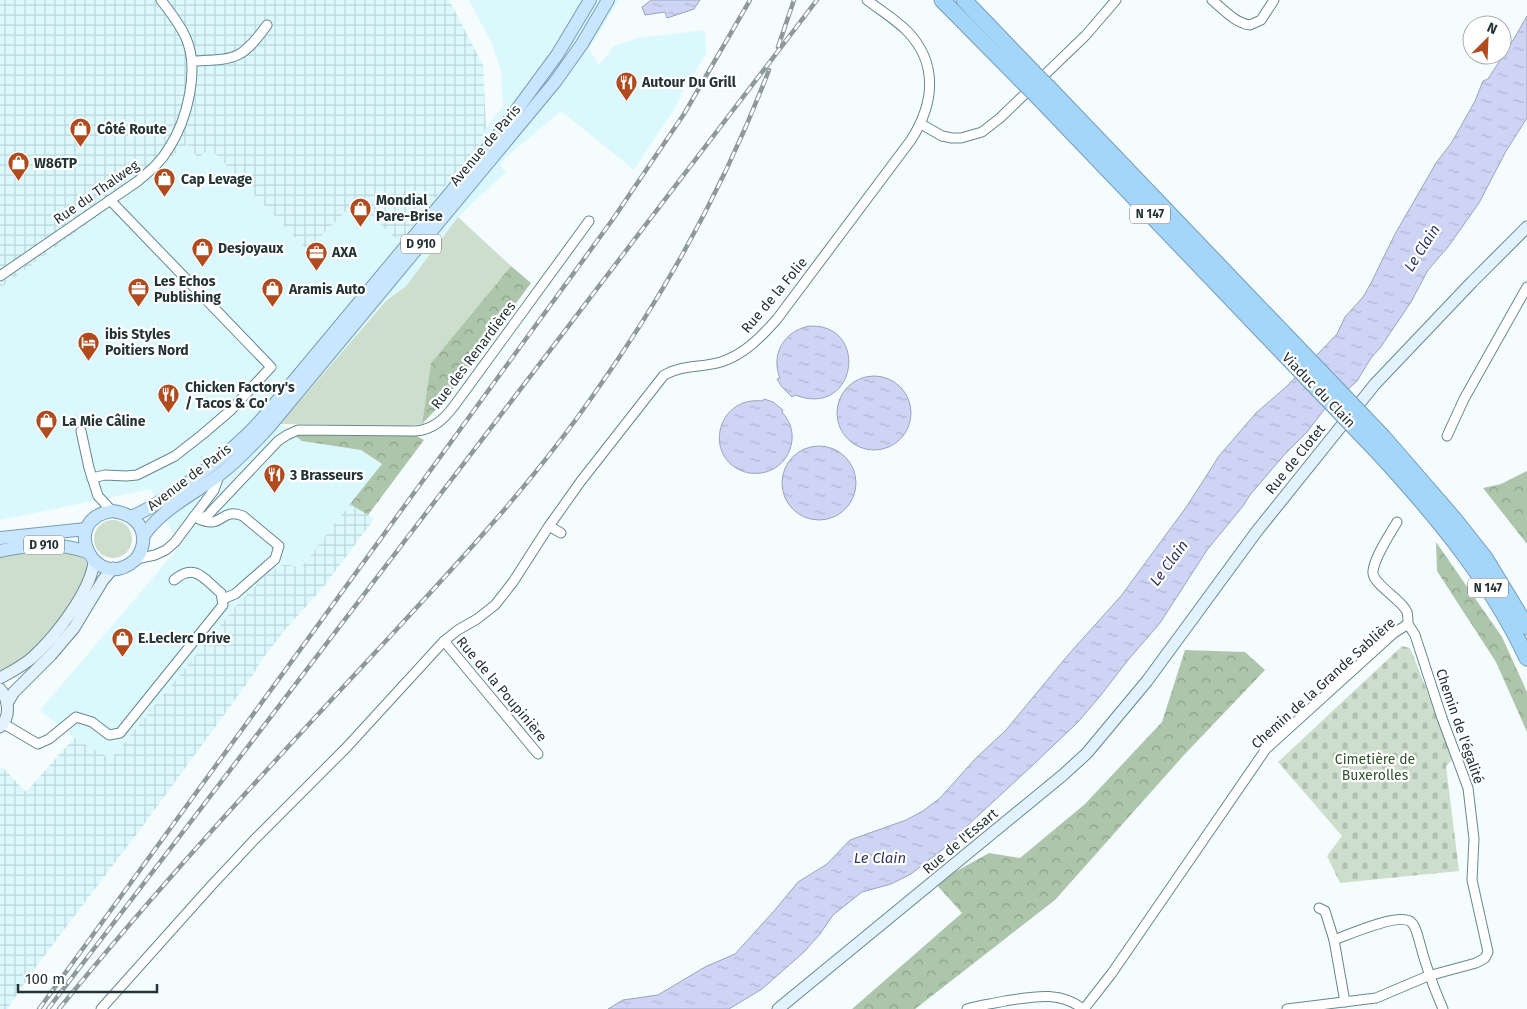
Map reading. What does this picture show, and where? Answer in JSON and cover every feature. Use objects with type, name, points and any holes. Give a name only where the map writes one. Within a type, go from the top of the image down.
[{"type":"highway","name":"N 147","points":[[942,0],[1028,77]]},
{"type":"highway","name":"N 147","points":[[964,0],[1028,77]]},
{"type":"highway","name":"Viaduc du Clain","points":[[1028,77],[1380,444]]},
{"type":"highway","name":"N 147","points":[[1380,444],[1455,520],[1485,558],[1527,627]]},
{"type":"highway","name":"N 147","points":[[1380,444],[1475,568],[1504,613],[1527,658]]},
{"type":"main road","name":"Avenue de Paris","points":[[131,517],[154,506],[208,468],[236,445],[262,419],[496,138],[557,55],[590,0]]},
{"type":"main road","name":"Avenue de Paris","points":[[144,535],[156,520],[218,476],[245,454],[269,427],[506,144],[572,60],[608,0]]},
{"type":"main road","name":"Rue de Clotet","points":[[1147,681],[1257,531],[1376,384],[1472,282],[1527,227]]},
{"type":"main road","points":[[0,678],[31,658],[66,618],[86,588],[92,575],[91,557],[84,540],[86,529],[95,518],[104,512],[122,512],[139,524],[144,535],[142,548],[136,559],[125,566],[113,568],[102,566],[91,557]]},
{"type":"main road","name":"D 910","points":[[0,538],[72,532],[86,529]]},
{"type":"main road","name":"D 910","points":[[0,551],[45,545],[70,546],[91,557]]},
{"type":"main road","points":[[2,726],[7,713],[8,703],[14,692],[51,656],[74,628],[103,580],[113,568]]},
{"type":"main road","name":"Rue de l'Essart","points":[[778,1009],[1063,775],[1087,753],[1147,681]]},
{"type":"main road","points":[[0,689],[8,703]]},
{"type":"street","name":"Rue du Thalweg","points":[[0,276],[138,181],[155,167],[169,149],[182,121],[190,89],[193,61],[187,39],[161,0]]},
{"type":"street","name":"Rue de la Folie","points":[[561,508],[664,375],[677,368],[721,362],[742,353],[760,338],[777,319],[900,157],[921,124],[926,111],[930,90],[923,56],[908,32],[867,0]]},
{"type":"street","points":[[921,124],[942,136],[952,138],[961,138],[982,132],[1000,118],[1086,35],[1116,0]]},
{"type":"street","points":[[1212,0],[1233,18],[1250,25],[1261,20],[1274,0]]},
{"type":"street","points":[[193,61],[224,59],[246,52],[267,25]]},
{"type":"street","points":[[92,478],[105,474],[137,475],[174,456],[231,410],[271,367],[110,200]]},
{"type":"street","name":"Rue des Renardières","points":[[197,518],[211,513],[263,456],[287,435],[298,430],[421,431],[435,426],[454,406],[589,221]]},
{"type":"street","points":[[1447,436],[1464,399],[1527,287]]},
{"type":"street","points":[[81,432],[98,496],[112,511]]},
{"type":"street","name":"Rue des Renardières","points":[[136,559],[155,555],[166,550],[197,518],[214,490],[218,476]]},
{"type":"street","points":[[95,518],[98,496]]},
{"type":"street","name":"Rue de la Poupinière","points":[[538,754],[444,641],[494,605],[513,582],[561,508]]},
{"type":"street","points":[[197,518],[212,523],[227,514],[237,514],[279,546],[275,559],[235,594],[224,599]]},
{"type":"street","name":"Chemin de la Grande Sablière","points":[[1084,1009],[1112,973],[1266,749],[1394,633],[1408,624],[1407,613],[1402,604],[1374,579],[1372,572],[1381,549],[1397,522]]},
{"type":"street","points":[[549,526],[561,533]]},
{"type":"street","points":[[2,726],[38,744],[50,739],[76,717],[92,722],[109,735],[120,733],[223,604],[224,599],[221,593],[193,571],[181,574],[174,580]]},
{"type":"street","name":"Chemin de l'égalité","points":[[1408,624],[1415,634],[1442,718],[1468,788],[1474,839],[1472,880],[1488,952],[1485,958],[1476,962],[1428,976]]},
{"type":"street","points":[[101,1009],[218,879],[346,748],[444,641]]},
{"type":"street","points":[[1319,908],[1324,911],[1334,940],[1345,1002]]},
{"type":"street","points":[[1334,940],[1375,924],[1404,919],[1411,922],[1416,929],[1428,976],[1443,1009]]},
{"type":"street","points":[[1287,1009],[1376,998],[1428,976]]},
{"type":"street","points":[[967,1009],[1039,995],[1059,997],[1084,1009]]},
{"type":"shaded area","points":[[0,0],[449,0],[483,65],[486,128],[479,145],[399,242],[356,201],[307,250],[210,148],[198,158],[187,144],[120,200],[0,288]]},
{"type":"shaded area","points":[[469,0],[619,0],[589,49],[599,65],[614,46],[638,38],[705,30],[706,54],[682,92],[677,105],[634,170],[561,111],[504,159],[500,165],[506,172],[458,217],[406,286],[386,301],[280,424],[302,441],[361,450],[382,465],[301,568],[290,565],[236,606],[111,759],[74,738],[40,710],[179,547],[151,489],[0,520],[0,288],[120,200],[187,144],[210,148],[307,250],[356,201],[399,241],[479,145],[486,128],[503,106],[501,70],[491,42]]},
{"type":"shaded area","points":[[350,504],[374,519],[325,585],[284,631],[261,661],[253,675],[145,823],[35,968],[7,1009],[0,1009],[0,770],[2,767],[26,792],[74,738],[111,759],[236,606],[268,573],[282,565],[301,568]]},
{"type":"green space","points":[[458,217],[511,266],[431,363],[422,424],[404,426],[280,424],[386,301],[406,286]]},
{"type":"green space","points":[[511,266],[531,283],[445,400],[422,424],[431,363]]},
{"type":"green space","points":[[305,433],[417,436],[424,440],[368,515],[350,504],[382,464],[361,450],[302,441],[294,435]]},
{"type":"green space","points":[[1527,471],[1527,544],[1483,488],[1501,484]]},
{"type":"green space","points":[[113,520],[126,526],[132,539],[126,552],[113,558],[100,552],[94,539],[100,526]]},
{"type":"green space","points":[[1436,542],[1502,637],[1527,692],[1527,732],[1496,662],[1437,571]]},
{"type":"green space","points":[[27,552],[71,552],[83,558],[87,564],[86,576],[77,594],[36,648],[27,657],[0,673],[0,556]]},
{"type":"green space","name":"Cimetière de Buxerolles","points":[[1402,646],[1410,648],[1454,758],[1446,766],[1459,871],[1340,883],[1327,856],[1342,836],[1278,762]]},
{"type":"green space","points":[[1185,650],[1245,652],[1265,670],[1184,755],[1055,900],[915,1009],[852,1009],[962,913],[935,883],[989,853],[1020,858],[1085,804],[1162,722]]},
{"type":"water","points":[[651,0],[700,0],[694,9],[667,18],[665,12],[645,15],[642,7]]},
{"type":"water","name":"Le Clain","points":[[1527,16],[1527,118],[1506,151],[1479,203],[1448,247],[1428,270],[1411,302],[1357,381],[1327,406],[1307,432],[1285,454],[1250,495],[1207,550],[1160,623],[1078,722],[968,825],[956,839],[911,874],[891,884],[862,892],[833,915],[804,952],[762,989],[729,1009],[608,1009],[623,1000],[658,995],[705,967],[735,954],[798,882],[827,864],[850,840],[906,820],[923,811],[940,798],[975,759],[1006,730],[1068,655],[1121,596],[1187,506],[1219,456],[1256,413],[1286,387],[1337,334],[1345,317],[1363,297],[1395,234],[1475,101],[1483,81],[1488,79],[1497,65],[1512,65],[1512,42]]},
{"type":"water","points":[[810,326],[829,329],[842,339],[848,353],[848,369],[843,383],[832,394],[816,399],[795,395],[792,397],[777,379],[780,378],[777,369],[779,352],[782,344],[793,332]]},
{"type":"water","points":[[867,376],[881,376],[895,382],[905,392],[911,406],[909,427],[895,444],[881,450],[867,450],[853,444],[843,434],[837,420],[837,406],[843,392],[853,382]]},
{"type":"water","points":[[764,399],[773,402],[783,410],[782,412],[789,421],[791,428],[791,444],[789,452],[779,466],[762,473],[749,473],[734,467],[724,457],[720,444],[720,431],[725,419],[734,408],[746,402],[763,401]]},
{"type":"water","points":[[819,446],[840,452],[850,462],[856,483],[850,504],[840,514],[819,520],[798,514],[788,504],[782,483],[788,462],[798,452]]},
{"type":"railway","points":[[39,1009],[613,219],[684,114],[750,0]]},
{"type":"railway","points":[[778,47],[794,0]]},
{"type":"railway","points":[[48,1009],[817,0]]},
{"type":"railway","points":[[59,1009],[131,922],[206,837],[421,603],[540,467],[620,356],[669,278],[713,197],[752,113],[769,70]]},
{"type":"place","name":"Autour Du Grill","points":[[626,101]]},
{"type":"place","name":"Côté Route","points":[[81,148]]},
{"type":"place","name":"W86TP","points":[[18,182]]},
{"type":"place","name":"Cap Levage","points":[[165,198]]},
{"type":"place","name":"Mondial Pare-Brise","points":[[360,227]]},
{"type":"place","name":"Desjoyaux","points":[[202,267]]},
{"type":"place","name":"AXA","points":[[316,271]]},
{"type":"place","name":"Les Echos Publishing","points":[[138,308]]},
{"type":"place","name":"Aramis Auto","points":[[273,308]]},
{"type":"place","name":"ibis Styles Poitiers Nord","points":[[89,361]]},
{"type":"place","name":"Chicken Factory's / Tacos & Co'","points":[[169,414]]},
{"type":"place","name":"La Mie Câline","points":[[46,440]]},
{"type":"place","name":"3 Brasseurs","points":[[274,494]]},
{"type":"place","name":"E.Leclerc Drive","points":[[122,657]]}]
